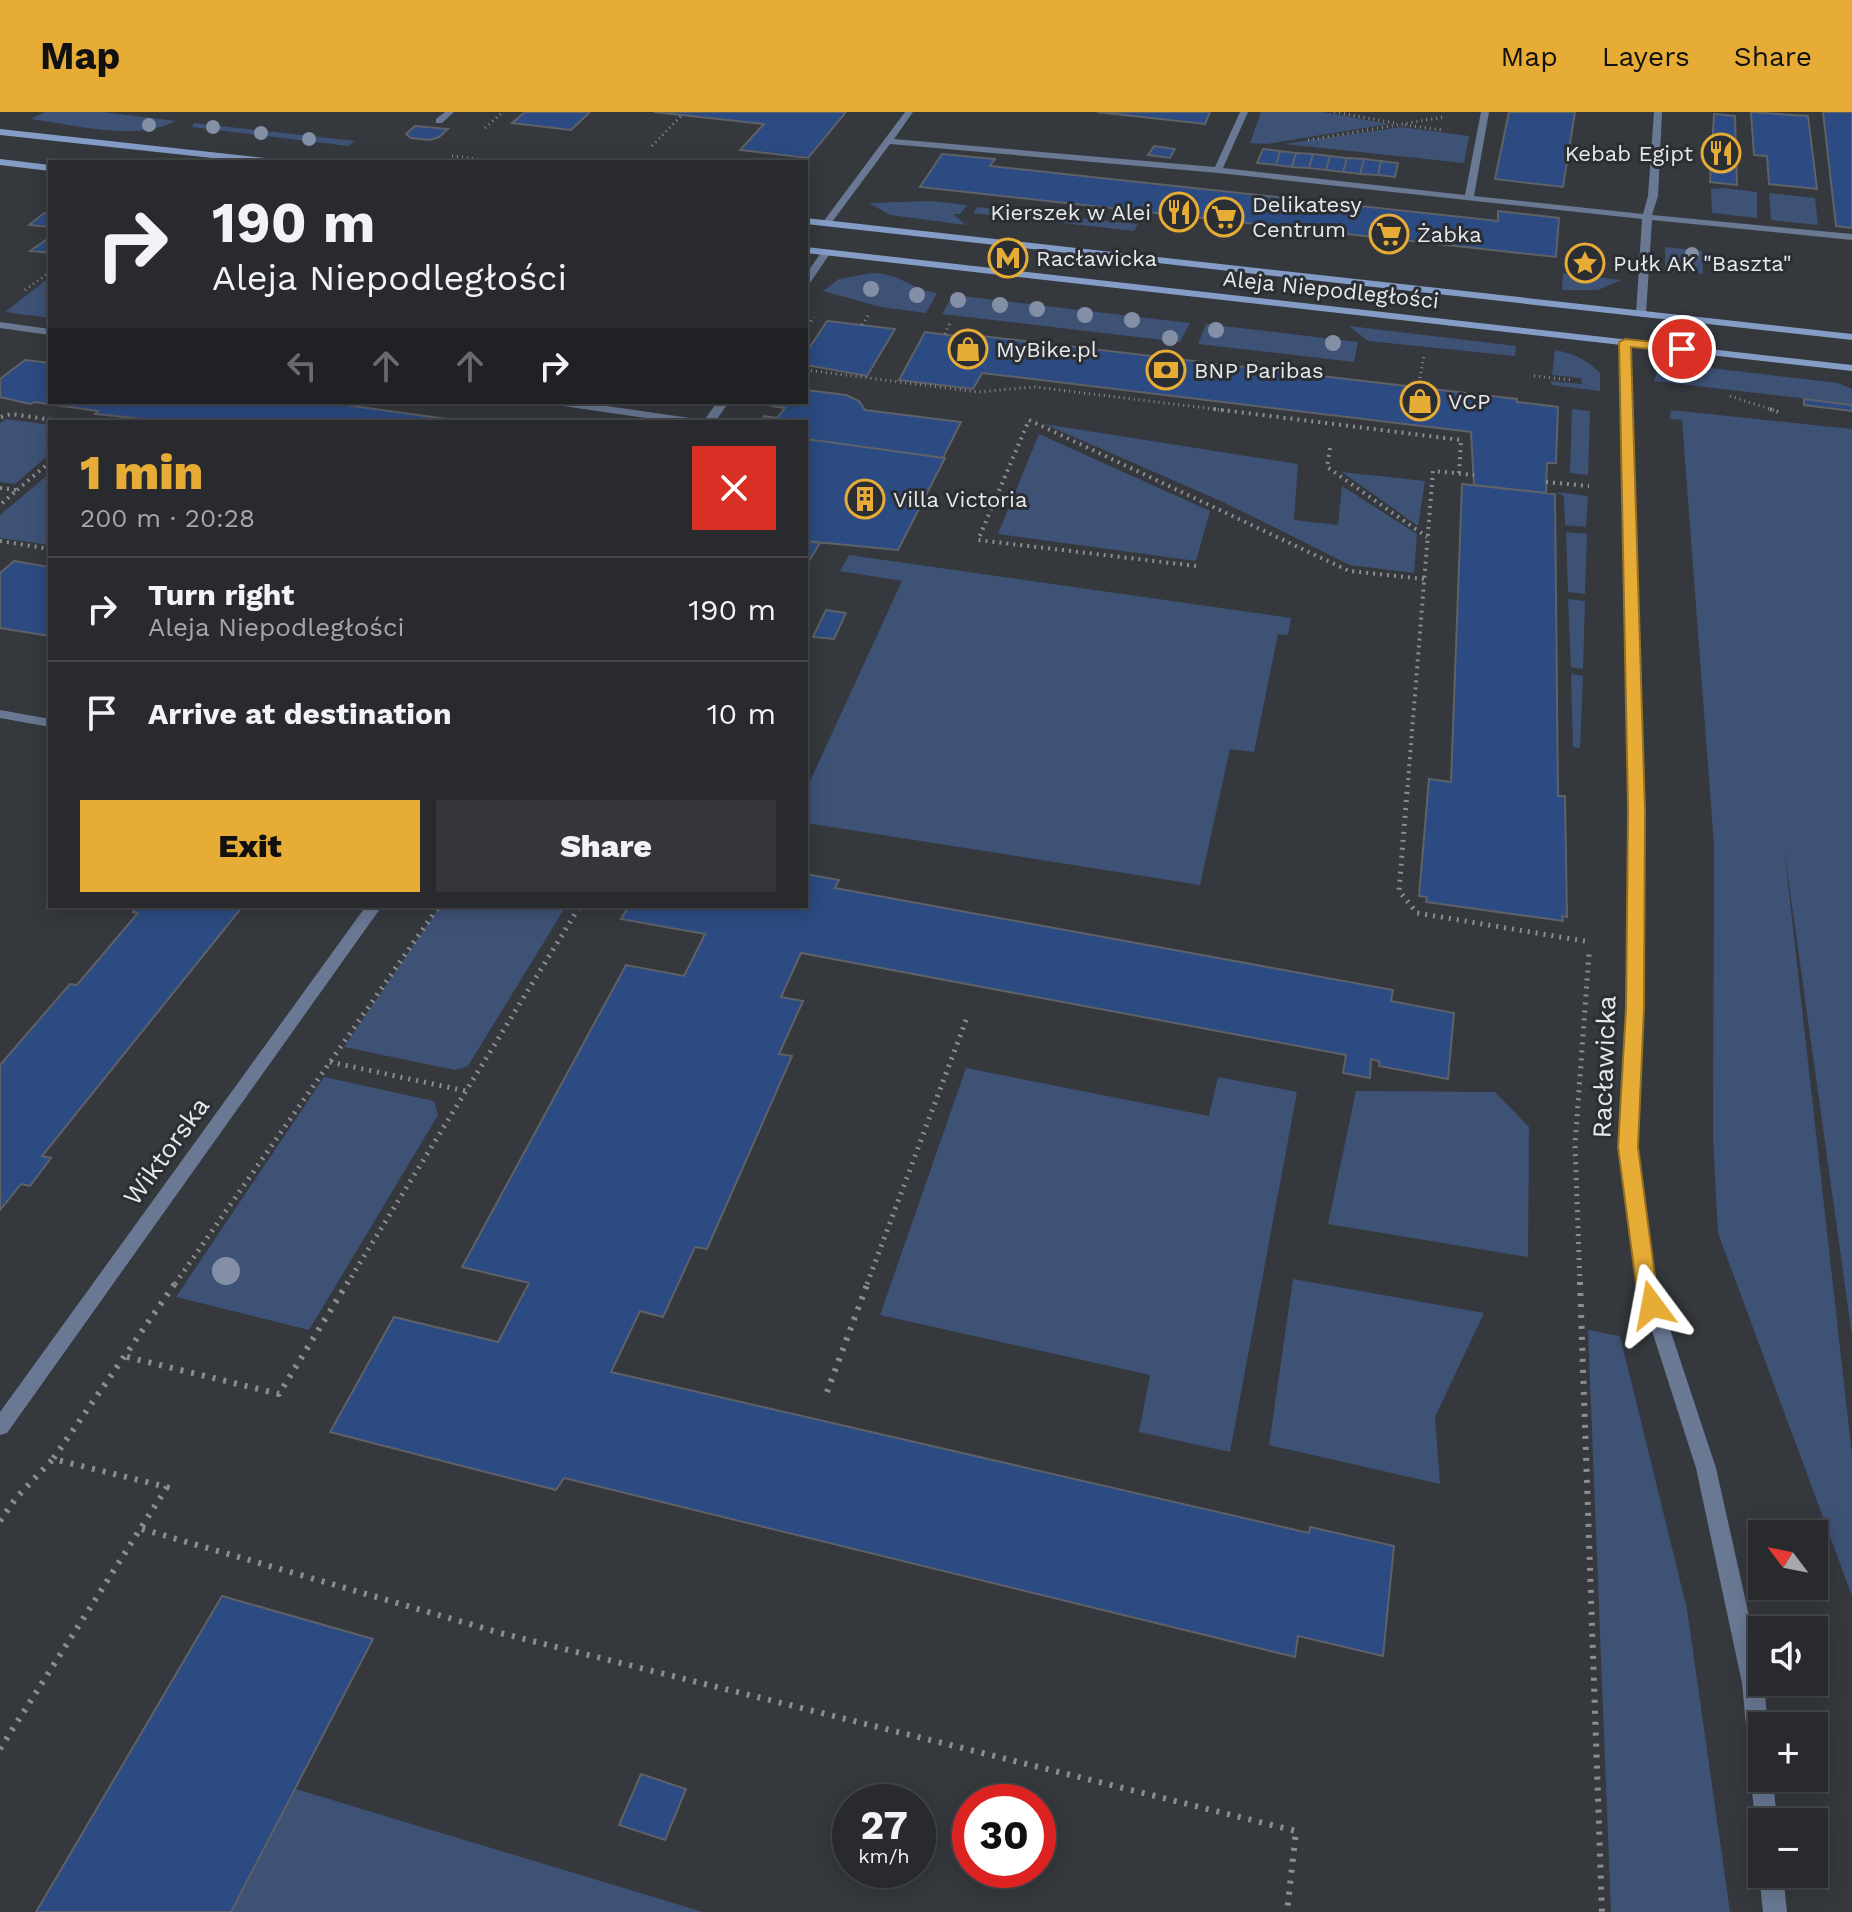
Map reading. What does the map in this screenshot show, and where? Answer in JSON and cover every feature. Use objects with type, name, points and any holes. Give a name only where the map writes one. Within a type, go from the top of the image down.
[{"type":"main road","points":[[0,132],[256,160]]},
{"type":"main road","points":[[0,162],[48,168]]},
{"type":"main road","name":"Aleja Niepodległości","points":[[808,221],[1852,337]]},
{"type":"main road","name":"Aleja Niepodległości","points":[[808,250],[1852,368]]},
{"type":"street","points":[[439,121],[450,112]]},
{"type":"street","points":[[826,224],[909,112]]},
{"type":"street","points":[[1218,170],[1244,112]]},
{"type":"street","points":[[1469,197],[1485,112]]},
{"type":"street","points":[[1641,314],[1658,112]]},
{"type":"street","points":[[888,141],[1218,170],[1469,197],[1508,204],[1852,237]]},
{"type":"street","points":[[808,278],[826,252]]},
{"type":"street","points":[[0,325],[48,332]]},
{"type":"street","name":"Racławicka","points":[[1625,342],[1637,811],[1635,1008],[1628,1147],[1646,1284],[1706,1468],[1753,1683],[1756,1712]]},
{"type":"street","points":[[570,404],[683,420]]},
{"type":"street","points":[[0,714],[48,723]]},
{"type":"street","name":"Wiktorska","points":[[0,1427],[373,908]]},
{"type":"street","points":[[1772,1888],[1775,1912]]},
{"type":"path","points":[[1334,112],[1480,136]]},
{"type":"path","points":[[1228,144],[1266,147],[1457,114]]},
{"type":"path","points":[[652,146],[682,115]]},
{"type":"path","points":[[465,158],[483,160]]},
{"type":"path","points":[[1583,260],[1585,247]]},
{"type":"path","points":[[862,325],[869,314]]},
{"type":"path","points":[[945,334],[950,323]]},
{"type":"path","points":[[808,370],[978,392],[1035,387],[1461,440],[1459,474]]},
{"type":"path","points":[[1534,376],[1573,380]]},
{"type":"path","points":[[1730,396],[1778,412]]},
{"type":"path","points":[[0,418],[11,414],[53,420]]},
{"type":"path","points":[[1196,566],[978,540],[1029,420],[1349,571],[1424,579]]},
{"type":"path","points":[[1330,448],[1327,467],[1428,538]]},
{"type":"path","points":[[0,505],[48,464]]},
{"type":"path","points":[[1474,475],[1433,471],[1399,891],[1417,913],[1590,942]]},
{"type":"path","points":[[1546,482],[1594,487]]},
{"type":"path","points":[[0,488],[17,490]]},
{"type":"path","points":[[0,541],[48,549]]},
{"type":"path","points":[[0,1521],[16,1498],[53,1459],[127,1357],[438,908]]},
{"type":"path","points":[[127,1357],[279,1394],[579,908]]},
{"type":"path","points":[[827,1392],[968,1015]]},
{"type":"path","points":[[330,1062],[466,1091]]},
{"type":"path","points":[[0,1749],[167,1487],[53,1459]]},
{"type":"path","points":[[142,1529],[504,1634],[1296,1831],[1287,1912]]},
{"type":"shaded area","points":[[45,112],[103,112],[176,121],[160,127],[124,131],[31,119]]},
{"type":"shaded area","points":[[1261,112],[1323,112],[1389,124],[1267,144],[1250,143]]},
{"type":"shaded area","points":[[194,123],[355,141],[348,146],[192,127]]},
{"type":"shaded area","points":[[1401,127],[1469,136],[1464,163],[1284,144]]},
{"type":"shaded area","points":[[1711,189],[1757,192],[1757,218],[1712,213]]},
{"type":"shaded area","points":[[1769,193],[1815,198],[1818,225],[1771,220]]},
{"type":"shaded area","points":[[932,201],[967,205],[960,214],[953,214],[966,225],[890,215],[869,203]]},
{"type":"shaded area","points":[[977,207],[1138,224],[1134,231],[973,213]]},
{"type":"shaded area","points":[[1665,247],[1702,251],[1703,274],[1665,269]]},
{"type":"shaded area","points":[[871,273],[891,276],[937,293],[926,313],[881,307],[823,291],[839,279]]},
{"type":"shaded area","points":[[1563,273],[1621,280],[1598,290],[1562,290]]},
{"type":"shaded area","points":[[46,280],[48,280],[48,318],[5,312]]},
{"type":"shaded area","points":[[953,295],[1190,323],[1180,342],[942,314]]},
{"type":"shaded area","points":[[1206,324],[1358,342],[1354,362],[1198,344]]},
{"type":"shaded area","points":[[1349,326],[1516,346],[1515,356],[1368,341]]},
{"type":"shaded area","points":[[1555,350],[1568,353],[1595,368],[1600,373],[1600,391],[1551,385],[1551,381],[1582,384],[1581,378],[1552,375]]},
{"type":"shaded area","points":[[1686,365],[1838,383],[1852,389],[1852,404],[1654,381],[1658,369]]},
{"type":"shaded area","points":[[1572,409],[1590,411],[1588,475],[1570,473]]},
{"type":"shaded area","points":[[1671,410],[1852,429],[1852,1336],[1784,848],[1852,1455],[1852,1596],[1828,1531],[1828,1520],[1824,1520],[1718,1233],[1713,1137],[1714,845],[1682,420],[1670,419]]},
{"type":"shaded area","points":[[6,419],[48,425],[48,456],[15,484],[0,482],[0,423]]},
{"type":"shaded area","points":[[1044,424],[1298,464],[1294,520],[1338,525],[1342,486],[1417,534],[1414,573],[1350,565],[1223,502]]},
{"type":"shaded area","points":[[1039,434],[1210,511],[1196,561],[998,534]]},
{"type":"shaded area","points":[[1342,472],[1425,481],[1418,526]]},
{"type":"shaded area","points":[[48,475],[48,545],[0,538],[0,515]]},
{"type":"shaded area","points":[[1556,492],[1588,496],[1586,527],[1565,525],[1564,496]]},
{"type":"shaded area","points":[[1566,532],[1587,534],[1585,594],[1568,592]]},
{"type":"shaded area","points":[[849,555],[1291,618],[1288,635],[1278,634],[1254,752],[1230,749],[1200,885],[808,823],[808,786],[902,581],[840,571]]},
{"type":"shaded area","points":[[1568,599],[1585,601],[1583,669],[1571,667]]},
{"type":"shaded area","points":[[1571,674],[1583,676],[1580,748],[1573,747]]},
{"type":"shaded area","points":[[439,908],[565,908],[468,1066],[455,1070],[344,1047]]},
{"type":"shaded area","points":[[966,1068],[1209,1116],[1218,1077],[1297,1092],[1230,1452],[1139,1432],[1150,1375],[880,1315]]},
{"type":"shaded area","points":[[324,1077],[434,1101],[438,1115],[309,1330],[176,1297]]},
{"type":"shaded area","points":[[1356,1091],[1495,1092],[1529,1127],[1528,1257],[1328,1224]]},
{"type":"shaded area","points":[[1293,1279],[1484,1313],[1435,1417],[1440,1484],[1269,1445]]},
{"type":"shaded area","points":[[1588,1330],[1620,1336],[1687,1609],[1730,1912],[1611,1912]]},
{"type":"shaded area","points":[[296,1789],[703,1912],[232,1912]]},
{"type":"building","points":[[525,112],[590,112],[571,130],[512,123]]},
{"type":"building","points":[[654,112],[846,112],[808,158],[740,150],[764,124]]},
{"type":"building","points":[[1097,112],[1210,112],[1205,124]]},
{"type":"building","points":[[1509,112],[1575,112],[1563,187],[1495,179]]},
{"type":"building","points":[[1751,112],[1808,116],[1817,189],[1769,184],[1767,156],[1754,155]]},
{"type":"building","points":[[1823,112],[1852,112],[1852,228],[1836,226]]},
{"type":"building","points":[[1714,114],[1735,116],[1737,185],[1710,182]]},
{"type":"building","points":[[415,126],[448,129],[430,140],[411,138],[406,134]]},
{"type":"building","points":[[1154,146],[1175,149],[1170,158],[1148,155]]},
{"type":"building","points":[[1263,149],[1280,151],[1276,165],[1257,163]]},
{"type":"building","points":[[1280,151],[1296,153],[1292,167],[1276,165]]},
{"type":"building","points":[[1296,153],[1313,154],[1309,168],[1292,167]]},
{"type":"building","points":[[942,154],[995,159],[990,166],[1498,221],[1498,211],[1559,218],[1556,257],[920,187]]},
{"type":"building","points":[[1313,154],[1330,156],[1326,170],[1309,168]]},
{"type":"building","points":[[1330,156],[1347,158],[1343,172],[1326,170]]},
{"type":"building","points":[[1347,158],[1364,159],[1360,174],[1343,172]]},
{"type":"building","points":[[1364,159],[1381,161],[1378,175],[1360,174]]},
{"type":"building","points":[[1381,161],[1398,163],[1395,177],[1378,175]]},
{"type":"building","points":[[44,213],[48,214],[48,227],[29,225]]},
{"type":"building","points":[[48,238],[48,253],[30,251]]},
{"type":"building","points":[[827,321],[895,329],[867,376],[808,365],[808,350]]},
{"type":"building","points":[[925,332],[1517,399],[1517,402],[1558,407],[1556,463],[1547,463],[1546,493],[1474,485],[1471,432],[982,373],[973,389],[899,380]]},
{"type":"building","points":[[25,360],[48,363],[48,404],[30,404],[0,397],[0,379]]},
{"type":"building","points":[[808,390],[846,395],[859,401],[865,410],[961,422],[943,458],[808,439],[808,420],[762,420],[764,416],[777,418],[785,408],[771,406],[808,404]]},
{"type":"building","points":[[1804,399],[1852,405],[1852,411],[1804,405]]},
{"type":"building","points":[[48,404],[338,404],[447,419],[154,420],[95,414],[98,411]]},
{"type":"building","name":"Villa Victoria","points":[[808,439],[945,458],[898,550],[808,541]]},
{"type":"building","points":[[1462,484],[1555,494],[1558,796],[1565,796],[1567,917],[1562,916],[1563,921],[1426,902],[1427,897],[1419,896],[1429,779],[1451,782]]},
{"type":"building","points":[[808,541],[820,543],[808,563]]},
{"type":"building","points":[[14,561],[48,567],[48,636],[0,628],[0,573]]},
{"type":"building","points":[[826,610],[846,613],[834,639],[813,637]]},
{"type":"building","points":[[808,874],[839,880],[835,888],[1393,990],[1391,1001],[1454,1013],[1448,1079],[1379,1066],[1379,1061],[1371,1059],[1370,1078],[1343,1073],[1346,1055],[801,953],[781,997],[803,1001],[779,1054],[792,1056],[707,1249],[695,1247],[663,1317],[640,1311],[611,1372],[1309,1533],[1310,1527],[1394,1546],[1383,1656],[1298,1636],[1295,1657],[564,1478],[556,1490],[330,1432],[394,1317],[498,1342],[529,1283],[462,1267],[626,965],[684,976],[705,934],[621,919],[628,908],[808,908]]},
{"type":"building","points":[[136,908],[241,908],[42,1156],[51,1158],[30,1186],[21,1184],[0,1210],[0,1065],[70,984],[77,985],[138,913],[133,912]]},
{"type":"building","points":[[222,1596],[373,1639],[231,1912],[36,1912]]},
{"type":"building","points":[[641,1774],[686,1789],[665,1840],[619,1825]]},
{"type":"place","name":"Kebab Egipt","points":[[1721,153]]},
{"type":"place","name":"Kierszek w Alei","points":[[1179,212]]},
{"type":"place","name":"Delikatesy Centrum","points":[[1224,217]]},
{"type":"place","name":"Żabka","points":[[1389,234]]},
{"type":"place","name":"Racławicka","points":[[1008,258]]},
{"type":"place","name":"Pułk AK \"Baszta\"","points":[[1585,263]]},
{"type":"place","name":"MyBike.pl","points":[[968,349]]},
{"type":"place","name":"BNP Paribas","points":[[1166,370]]},
{"type":"place","name":"VCP","points":[[1420,401]]},
{"type":"place","name":"Villa Victoria","points":[[865,499]]},
{"type":"route","points":[[1652,1305],[1646,1284],[1628,1147],[1635,1008],[1637,811],[1625,342],[1682,349]]}]
